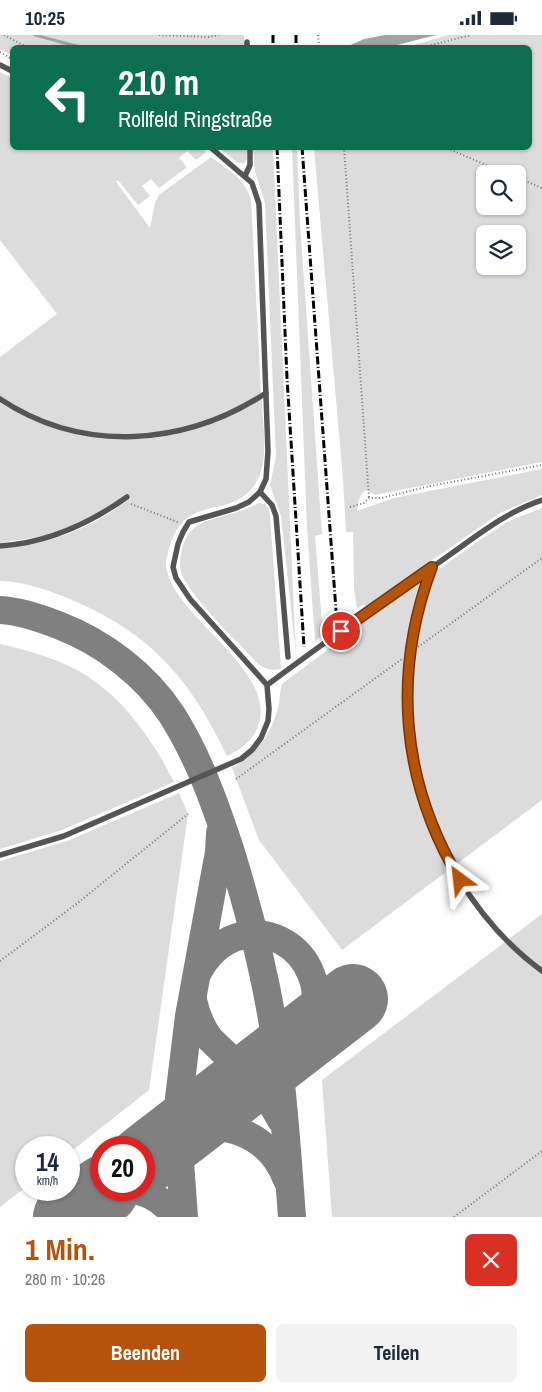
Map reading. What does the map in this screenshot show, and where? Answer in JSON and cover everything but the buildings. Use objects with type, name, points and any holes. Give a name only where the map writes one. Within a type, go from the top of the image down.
[{"type":"lane","points":[[0,855],[64,836],[240,759],[252,750],[261,738],[268,721],[270,709],[267,685],[190,599],[176,578],[173,567],[174,556],[187,525],[200,517],[236,508],[249,502],[260,492],[266,479],[268,451],[259,204],[256,191],[245,176],[214,150]]},
{"type":"lane","points":[[245,176],[250,165],[250,150]]},
{"type":"lane","points":[[0,399],[23,412],[58,426],[96,435],[133,437],[168,433],[203,425],[236,412],[266,393]]},
{"type":"lane","points":[[260,492],[272,505],[276,516],[288,657]]},
{"type":"lane","points":[[0,546],[24,543],[61,533],[95,518],[125,499]]},
{"type":"lane","points":[[267,685],[504,517],[542,500]]},
{"type":"lane","points":[[432,567],[417,613],[406,694],[409,739],[418,783],[432,827],[452,868],[475,905],[506,941],[542,971]]},
{"type":"path","points":[[4,35],[24,45]]},
{"type":"path","points":[[159,35],[193,37],[219,35]]},
{"type":"path","points":[[432,45],[471,35]]},
{"type":"path","points":[[344,150],[369,498]]},
{"type":"path","points":[[451,150],[486,165]]},
{"type":"path","points":[[526,181],[542,188]]},
{"type":"path","points":[[350,507],[364,503],[369,498],[382,498],[430,486],[542,465]]},
{"type":"path","points":[[125,499],[187,525]]},
{"type":"path","points":[[236,779],[542,558]]},
{"type":"path","points":[[0,961],[188,814]]},
{"type":"path","points":[[454,1217],[542,1151]]},
{"type":"shaded area","points":[[0,35],[244,35],[244,45],[10,45],[10,54],[0,49]]},
{"type":"shaded area","points":[[385,35],[436,35],[397,45],[350,45],[364,39]]},
{"type":"shaded area","points":[[448,35],[542,35],[542,462],[375,495],[367,490],[358,501],[357,511],[394,498],[542,469],[542,495],[500,513],[365,607],[364,604],[357,609],[354,588],[353,532],[346,532],[314,150],[532,150],[532,45],[414,45]]},
{"type":"shaded area","points":[[0,72],[10,77],[10,150],[204,150],[206,152],[196,160],[187,151],[179,158],[187,167],[159,188],[151,179],[142,186],[150,196],[138,205],[118,180],[116,182],[150,228],[155,203],[159,195],[211,157],[240,180],[251,199],[261,393],[233,410],[199,423],[170,431],[141,435],[84,431],[55,423],[28,412],[0,397],[0,357],[57,314],[0,240]]},
{"type":"shaded area","points":[[248,150],[247,159],[244,163],[238,163],[223,151]]},
{"type":"shaded area","points":[[253,150],[273,150],[296,655],[281,516],[270,485],[276,456],[265,203],[255,172]]},
{"type":"shaded area","points":[[292,150],[297,150],[300,224],[322,534],[315,536],[323,635],[315,641],[307,527]]},
{"type":"shaded area","points":[[262,398],[264,456],[259,478],[243,497],[231,503],[197,512],[186,519],[177,529],[166,561],[166,568],[175,590],[242,667],[255,687],[261,708],[257,729],[245,745],[227,756],[198,703],[165,661],[145,643],[98,612],[70,599],[26,584],[0,581],[0,549],[37,543],[69,533],[100,519],[131,498],[128,494],[96,516],[50,535],[0,543],[0,403],[33,419],[66,430],[99,437],[132,439],[164,436],[197,429],[229,416]]},
{"type":"shaded area","points":[[258,503],[265,504],[269,509],[270,516],[281,669],[278,670],[269,669],[258,664],[218,622],[189,588],[181,572],[180,565],[183,544],[190,532],[199,524]]},
{"type":"shaded area","points":[[542,508],[542,800],[342,950],[259,840],[232,768],[257,749],[268,733],[276,714],[282,684],[366,621],[480,540],[507,522]]},
{"type":"shaded area","points":[[0,644],[58,661],[93,680],[108,692],[134,719],[156,750],[174,782],[62,830],[0,849]]},
{"type":"shaded area","points":[[179,793],[188,814],[149,1090],[80,1144],[80,1136],[15,1136],[15,1195],[0,1207],[0,861],[67,841]]},
{"type":"shaded area","points":[[542,914],[542,1217],[332,1217],[322,1080]]},
{"type":"waterway","points":[[35,35],[72,45]]},
{"type":"taxiway","points":[[0,610],[22,613],[51,622],[75,632],[107,650],[150,686],[172,715],[190,746],[229,846],[252,925],[264,978],[280,1079],[292,1217]]},
{"type":"taxiway","points":[[184,1217],[178,1134],[179,1098],[189,1016],[219,852],[220,833]]},
{"type":"taxiway","points":[[198,972],[216,949],[237,937],[259,934],[281,941],[299,954],[311,975],[316,1001],[311,1032]]},
{"type":"taxiway","points":[[193,1000],[199,1021],[210,1039],[264,1091],[281,1120]]},
{"type":"taxiway","points":[[178,1134],[211,1127],[243,1133],[257,1140],[269,1151],[279,1164],[287,1180]]},
{"type":"taxiway","points":[[155,1198],[176,1217]]},
{"type":"runway","points":[[155,1152],[353,999]]},
{"type":"runway","points":[[68,1217],[90,1200]]},
{"type":"railway","points":[[273,35],[273,45]]},
{"type":"railway","points":[[296,35],[296,45]]},
{"type":"railway","points":[[277,150],[287,378],[304,647]]},
{"type":"railway","points":[[302,150],[337,624]]},
{"type":"route","points":[[341,631],[432,567],[422,595],[414,627],[406,694],[407,717],[412,761],[424,805],[432,827],[460,880]]}]
